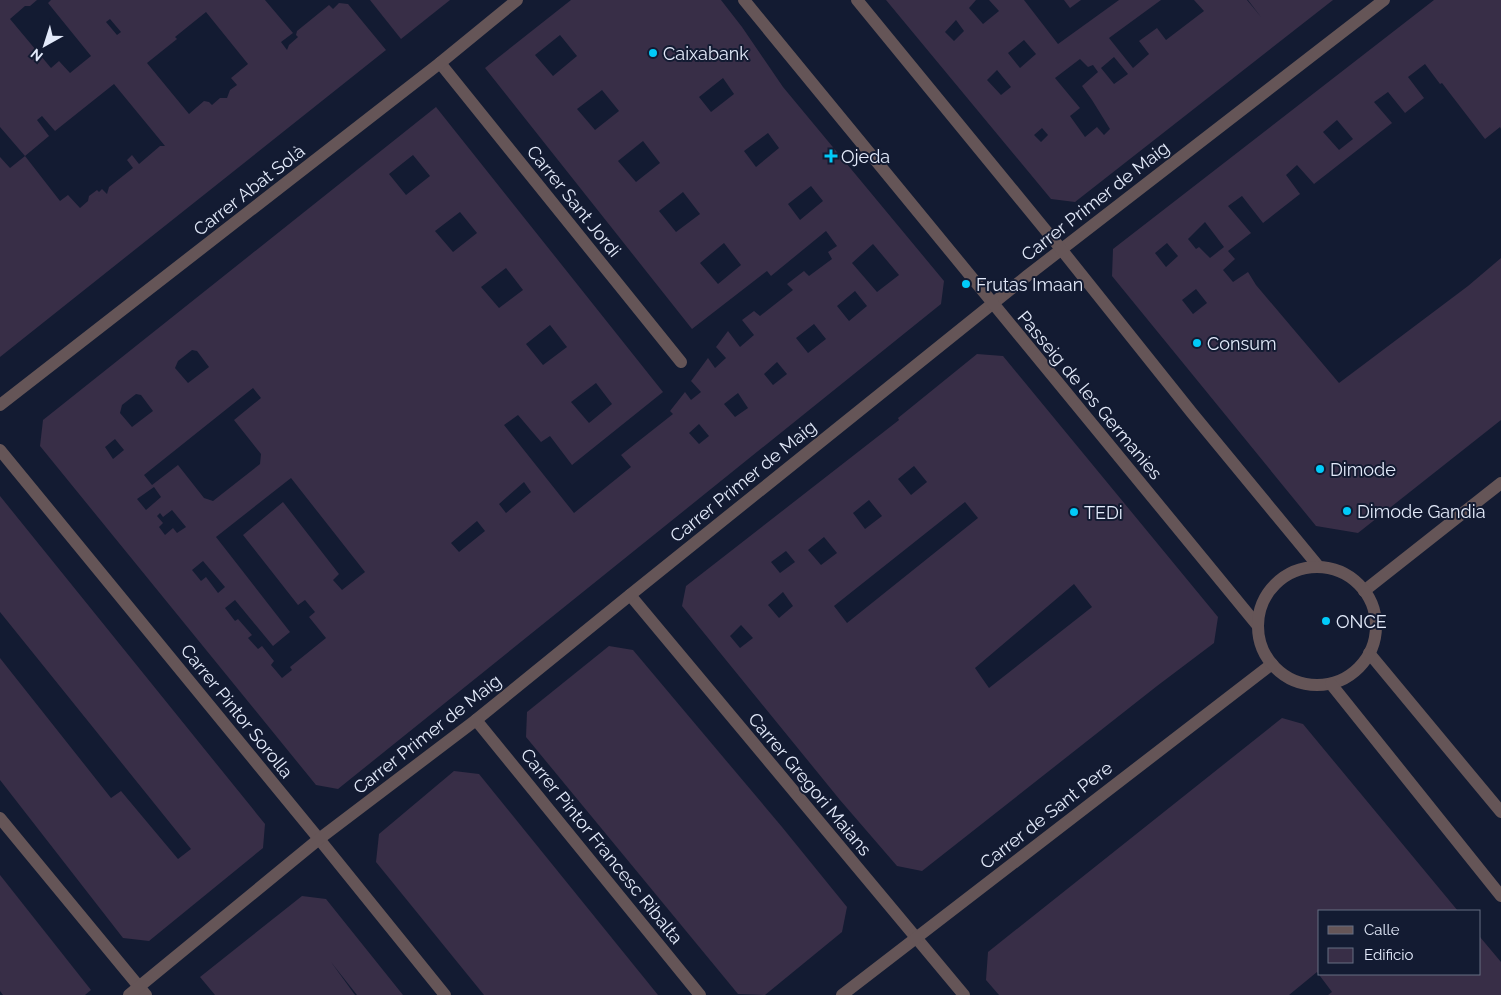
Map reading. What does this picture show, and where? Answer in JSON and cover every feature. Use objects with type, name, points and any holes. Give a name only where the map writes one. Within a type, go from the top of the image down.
[{"type":"street","name":"Carrer Abat Solà","points":[[0,405],[440,63],[517,0]]},
{"type":"street","name":"Passeig de les Germanies","points":[[744,0],[1258,626]]},
{"type":"street","points":[[857,0],[1061,249],[1192,413],[1320,567]]},
{"type":"street","name":"Carrer Primer de Maig","points":[[138,992],[319,839],[476,720],[1061,249],[1384,0]]},
{"type":"street","name":"Carrer Sant Jordi","points":[[440,63],[681,362]]},
{"type":"street","name":"Carrer Pintor Sorolla","points":[[0,450],[445,995]]},
{"type":"street","points":[[1364,590],[1501,483]]},
{"type":"street","points":[[1320,567],[1332,569],[1350,577],[1364,590],[1373,608],[1376,627],[1373,646],[1363,663],[1349,676],[1331,684],[1312,686],[1292,680],[1276,670],[1264,654],[1258,636],[1258,616],[1264,597],[1277,582],[1293,572],[1320,567]]},
{"type":"street","name":"Carrer Gregori Maians","points":[[630,595],[964,995]]},
{"type":"street","points":[[1370,653],[1501,812]]},
{"type":"street","name":"Carrer de Sant Pere","points":[[842,995],[1272,664]]},
{"type":"street","points":[[1331,684],[1501,896]]},
{"type":"street","name":"Carrer Pintor Francesc Ribalta","points":[[476,720],[700,995]]},
{"type":"street","points":[[0,818],[138,992]]},
{"type":"building","points":[[0,0],[37,0],[30,6],[25,6],[10,19],[51,68],[59,61],[70,73],[91,56],[48,3],[51,0],[265,0],[293,33],[281,42],[287,50],[289,45],[298,37],[296,35],[297,31],[329,5],[333,9],[339,3],[348,4],[386,50],[0,357],[0,157],[10,168],[25,156],[0,127]],"holes":[[[206,12],[248,64],[231,78],[237,85],[230,90],[227,98],[220,98],[212,105],[204,101],[189,114],[147,63]],[[110,19],[121,32],[117,35],[106,22]],[[114,84],[165,146],[160,146],[139,164],[132,155],[127,160],[133,168],[109,187],[107,194],[102,189],[99,192],[97,190],[89,196],[88,201],[80,208],[68,195],[60,201],[25,156],[49,136],[37,120],[42,116],[55,131]]]},
{"type":"building","points":[[370,0],[450,0],[401,39]]},
{"type":"building","points":[[571,0],[721,0],[783,87],[944,281],[941,304],[338,789],[316,785],[40,446],[43,420],[436,107],[663,392],[572,465],[550,436],[541,442],[518,415],[504,425],[574,513],[631,467],[621,455],[673,414],[670,411],[685,392],[691,400],[701,392],[691,381],[708,358],[715,368],[726,358],[716,347],[728,331],[740,347],[754,335],[742,320],[754,311],[760,316],[793,290],[787,284],[804,271],[809,276],[832,259],[828,252],[837,246],[826,231],[771,276],[767,271],[692,329],[485,68]],"holes":[[[560,35],[577,56],[553,76],[535,55]],[[723,78],[734,94],[711,112],[699,97]],[[602,90],[619,111],[595,130],[577,109]],[[768,133],[779,148],[756,167],[744,151]],[[643,141],[660,163],[636,182],[618,161]],[[413,155],[430,176],[406,195],[389,174]],[[811,186],[823,201],[800,220],[788,204]],[[683,192],[700,214],[676,232],[659,211]],[[460,212],[477,233],[453,252],[435,231]],[[724,243],[741,265],[718,284],[700,263]],[[873,244],[899,275],[877,292],[852,263]],[[506,268],[523,290],[499,308],[481,287]],[[855,291],[867,306],[849,321],[837,306]],[[814,324],[826,339],[808,353],[796,338]],[[550,325],[567,347],[543,365],[526,344]],[[192,350],[197,351],[209,367],[188,383],[175,368],[178,361]],[[777,362],[787,374],[773,385],[764,374]],[[596,383],[612,404],[589,423],[571,402]],[[253,388],[261,398],[234,420],[261,454],[260,464],[213,501],[204,498],[178,465],[152,485],[144,475]],[[738,393],[748,408],[735,417],[724,404]],[[136,394],[141,395],[153,411],[132,427],[120,413],[122,405]],[[699,424],[709,436],[699,444],[689,433]],[[115,439],[124,450],[113,459],[105,447]],[[291,478],[365,572],[342,590],[333,580],[339,574],[283,502],[243,535],[298,605],[305,600],[315,612],[309,617],[326,638],[290,667],[292,670],[282,678],[271,665],[274,661],[262,646],[258,649],[248,638],[252,635],[238,619],[235,621],[225,608],[235,600],[273,646],[290,632],[216,537]],[[524,482],[531,492],[506,513],[499,504]],[[154,487],[161,497],[146,510],[137,499]],[[172,510],[186,527],[177,533],[173,528],[165,535],[159,527],[163,523],[157,516],[160,513],[163,517]],[[477,521],[485,531],[459,552],[451,543]],[[203,561],[225,587],[218,593],[206,577],[201,581],[192,570]]]},
{"type":"building","points":[[886,0],[976,0],[969,8],[983,24],[999,11],[989,0],[1024,0],[1058,44],[1119,0],[1161,0],[1109,38],[1133,68],[1149,54],[1139,41],[1157,28],[1166,40],[1204,11],[1194,0],[1247,0],[1261,17],[1248,0],[1333,0],[1075,202],[1051,199]],"holes":[[[956,20],[964,31],[954,41],[945,32]],[[1024,40],[1036,54],[1020,68],[1008,53]],[[1114,57],[1128,74],[1114,84],[1101,68]],[[1080,59],[1088,67],[1093,65],[1098,72],[1082,86],[1110,129],[1104,135],[1097,127],[1085,137],[1070,116],[1080,108],[1055,78]],[[997,70],[1011,87],[1001,95],[987,80]],[[1042,128],[1048,135],[1041,142],[1034,135]]]},
{"type":"building","points":[[1064,0],[1081,0],[1070,8]]},
{"type":"building","points":[[1434,0],[1501,0],[1501,129],[1500,127],[1485,139],[1425,64],[1408,77],[1424,98],[1405,113],[1388,92],[1374,102],[1392,123],[1314,184],[1297,165],[1286,175],[1300,194],[1263,223],[1242,196],[1228,206],[1251,233],[1228,251],[1235,259],[1223,270],[1233,282],[1248,272],[1256,285],[1339,383],[1468,286],[1501,258],[1501,420],[1358,533],[1316,526],[1112,276],[1113,249]],"holes":[[[1337,120],[1353,139],[1339,150],[1323,132]],[[1205,222],[1224,247],[1210,258],[1199,247],[1196,249],[1188,239]],[[1167,243],[1178,256],[1166,267],[1155,253]],[[1196,289],[1207,303],[1193,314],[1182,300]]]},
{"type":"building","points":[[977,354],[1003,356],[1218,617],[1214,643],[922,871],[897,866],[840,800],[682,606],[686,586],[899,420],[898,418]],"holes":[[[914,466],[927,482],[911,495],[898,479]],[[869,500],[882,516],[865,529],[853,513]],[[965,502],[978,518],[847,623],[834,606]],[[824,537],[837,553],[821,565],[808,550]],[[786,551],[795,562],[780,573],[771,562]],[[1074,584],[1092,607],[989,688],[975,668]],[[783,592],[793,606],[779,618],[768,605]],[[741,625],[753,638],[740,648],[730,636]]]},
{"type":"building","points":[[0,496],[265,824],[263,848],[149,941],[123,938],[0,780],[0,658],[111,798],[121,791],[178,859],[191,849],[0,612]]},
{"type":"building","points":[[609,646],[633,650],[847,907],[842,932],[765,995],[738,994],[526,737],[527,712]]},
{"type":"building","points":[[1282,718],[1303,724],[1457,910],[1318,910],[1318,973],[1317,972],[1289,995],[999,995],[986,980],[988,952]]},
{"type":"building","points":[[454,771],[479,774],[658,995],[484,995],[376,862],[379,834]]},
{"type":"building","points":[[0,875],[91,990],[85,995],[3,995],[0,991]]},
{"type":"building","points":[[302,896],[326,899],[403,995],[357,995],[331,962],[355,995],[215,995],[200,977]]},
{"type":"building","points":[[1481,938],[1501,962],[1501,995],[1328,995],[1332,992],[1319,975],[1481,975]]},
{"type":"place","name":"Caixabank","points":[[653,53]]},
{"type":"place","name":"Ojeda","points":[[831,156]]},
{"type":"place","name":"Frutas Imaan","points":[[966,284]]},
{"type":"place","name":"Consum","points":[[1197,343]]},
{"type":"place","name":"Dimode","points":[[1320,469]]},
{"type":"place","name":"Dimode Gandia","points":[[1347,511]]},
{"type":"place","name":"TEDi","points":[[1074,512]]},
{"type":"place","name":"ONCE","points":[[1326,621]]}]
